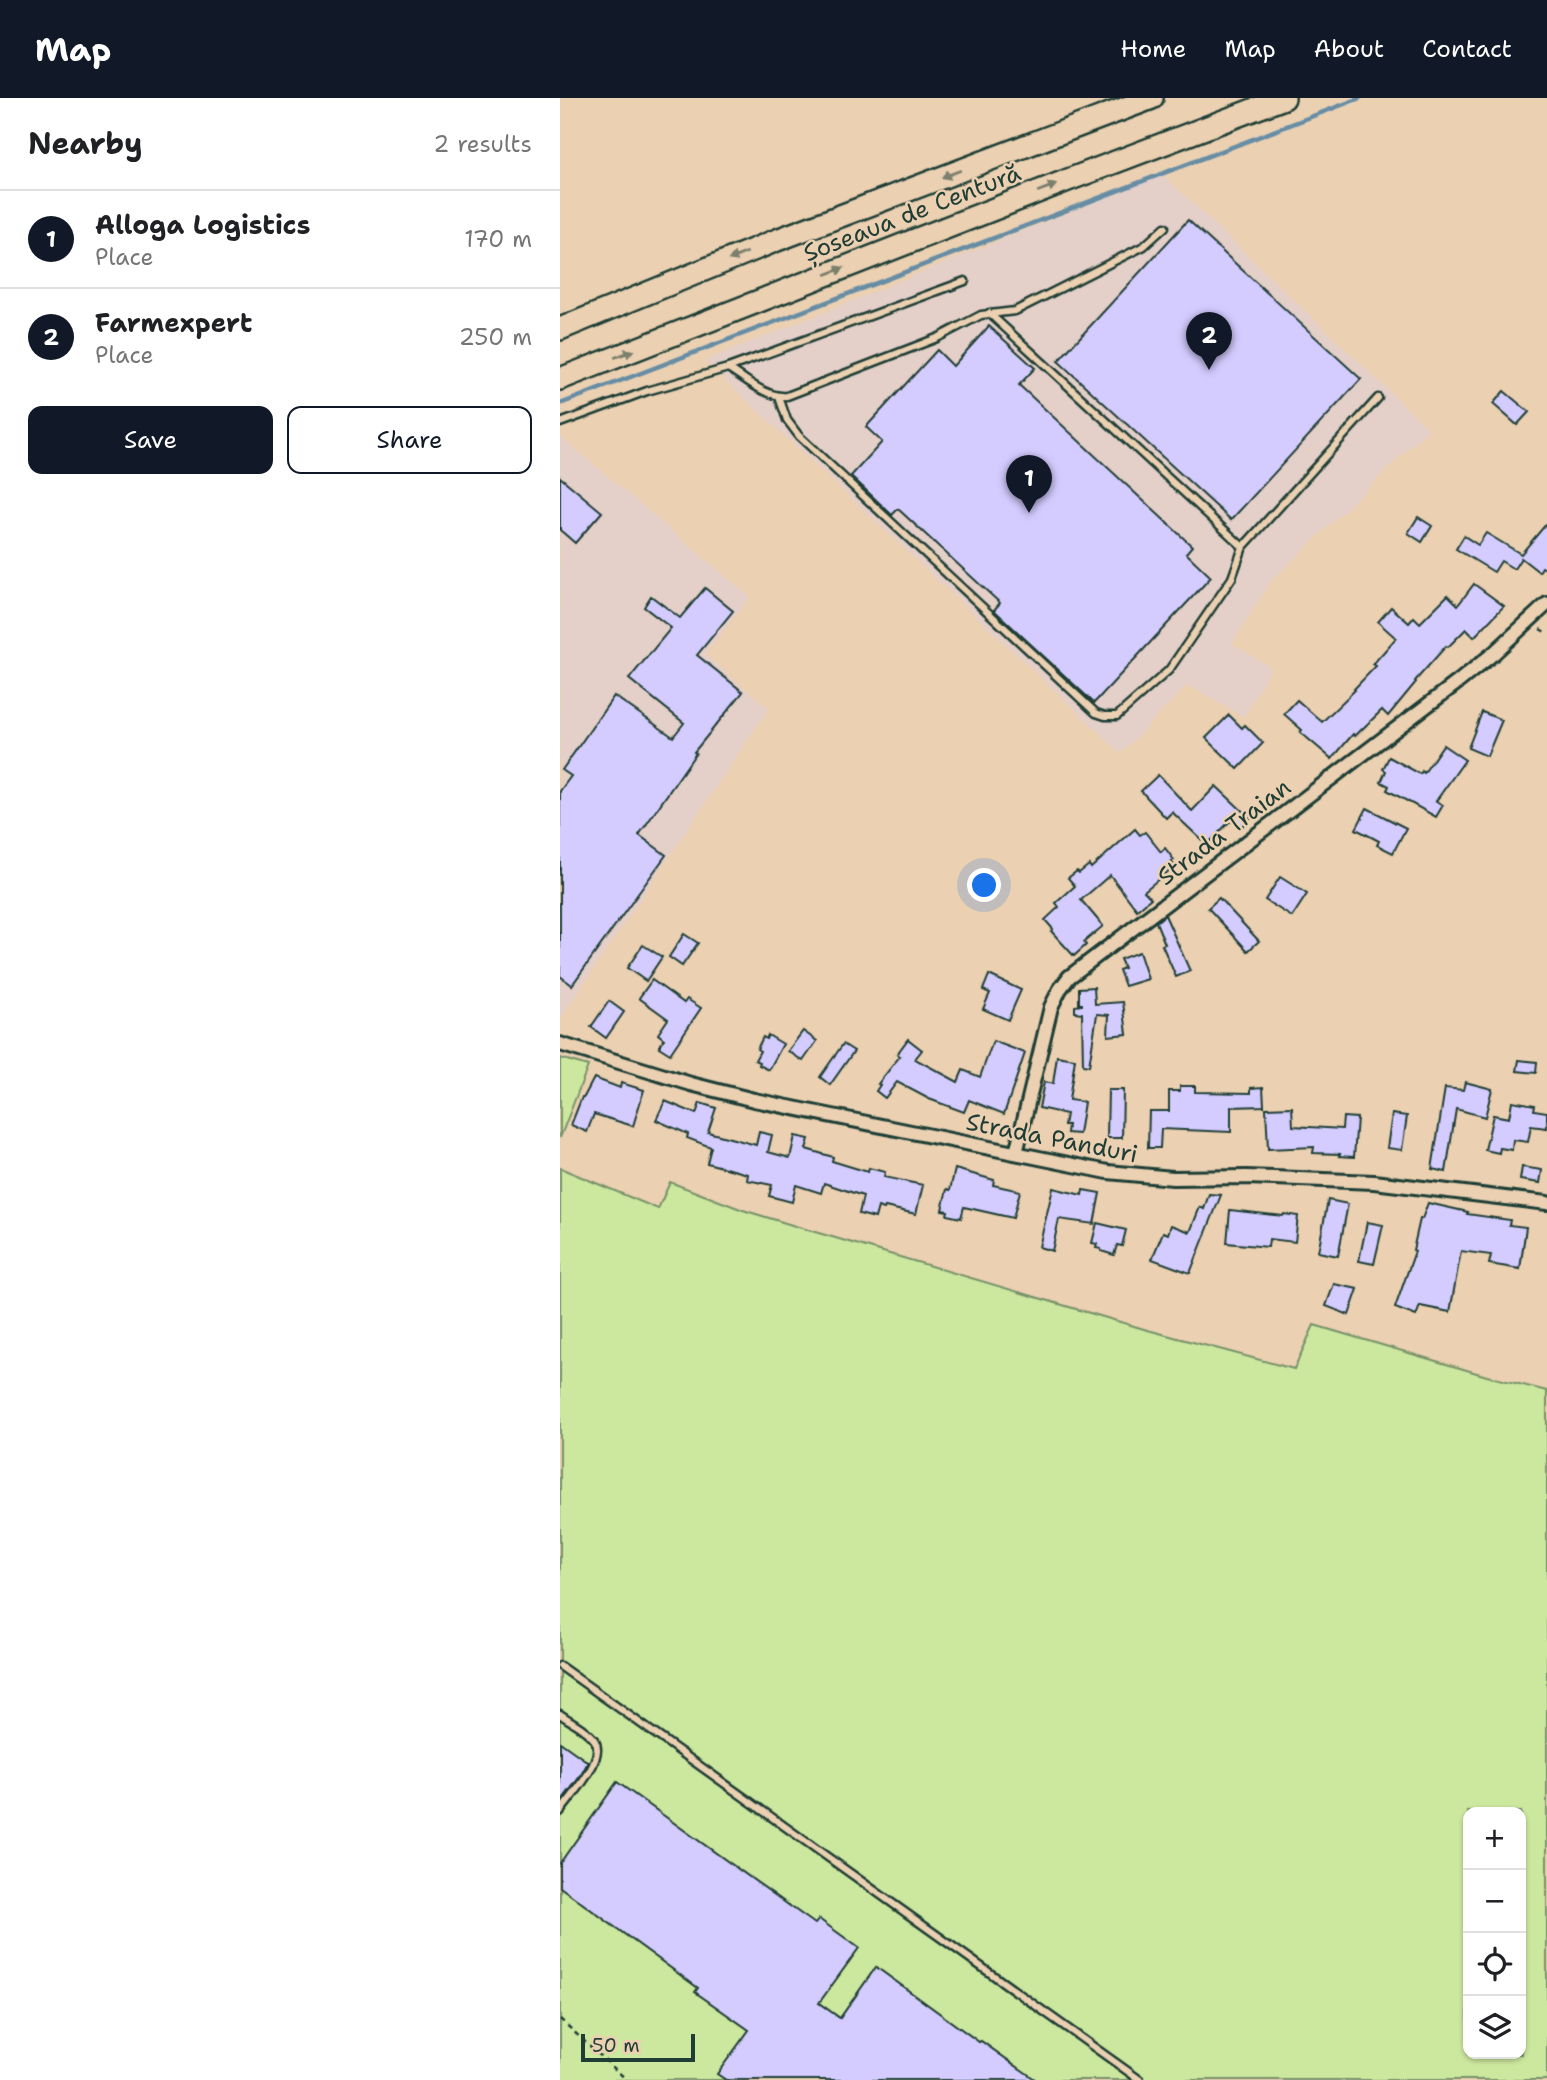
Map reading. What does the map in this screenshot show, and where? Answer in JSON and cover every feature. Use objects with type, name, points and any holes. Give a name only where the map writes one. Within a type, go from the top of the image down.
[{"type":"main road","name":"Șoseaua de Centură","points":[[560,329],[777,240],[1152,98]]},
{"type":"main road","name":"Șoseaua de Centură","points":[[560,379],[1284,98]]},
{"type":"street","name":"Strada Traian","points":[[1016,1153],[1051,1007],[1069,977],[1458,682],[1547,604]]},
{"type":"street","name":"Strada Panduri","points":[[560,1044],[754,1100],[1108,1172],[1142,1176],[1374,1182],[1547,1203]]},
{"type":"lane","points":[[728,368],[768,393],[779,397],[788,396],[928,342],[981,315],[1015,311],[1144,246],[1165,227]]},
{"type":"lane","points":[[560,423],[647,391],[728,368],[965,281]]},
{"type":"lane","points":[[989,313],[1243,547]]},
{"type":"lane","points":[[779,397],[787,420],[799,436],[1101,715],[1117,716],[1169,670],[1232,578],[1243,547],[1378,398]]},
{"type":"lane","points":[[560,1666],[1140,2080]]},
{"type":"lane","points":[[560,1714],[593,1738],[598,1748],[593,1766],[560,1812]]},
{"type":"path","points":[[560,2018],[627,2080]]},
{"type":"shaded area","points":[[1162,174],[1429,429],[1271,581],[1232,644],[1271,667],[1244,717],[1188,685],[1121,753],[705,361]]},
{"type":"shaded area","points":[[560,436],[750,597],[705,655],[769,708],[560,1019]]},
{"type":"green space","points":[[560,1058],[588,1066],[560,1138]]},
{"type":"green space","points":[[560,1168],[658,1209],[670,1182],[743,1210],[805,1229],[1144,1329],[1294,1369],[1314,1325],[1547,1391],[1547,2080],[560,2080]]},
{"type":"building","points":[[1188,220],[1361,379],[1231,520],[1058,361]]},
{"type":"building","points":[[989,326],[1035,368],[1019,385],[1192,546],[1186,553],[1211,577],[1094,703],[994,610],[1000,603],[898,509],[892,515],[851,476],[882,442],[866,427],[937,350],[953,366]]},
{"type":"building","points":[[1504,391],[1529,412],[1517,425],[1493,404]]},
{"type":"building","points":[[560,477],[602,512],[575,543],[560,530]]},
{"type":"building","points":[[1418,517],[1432,526],[1422,542],[1408,533]]},
{"type":"building","points":[[1547,523],[1547,570],[1542,567],[1539,572],[1521,558],[1514,569],[1501,561],[1494,572],[1456,549],[1464,536],[1478,545],[1486,533],[1521,554]]},
{"type":"building","points":[[1474,584],[1504,606],[1474,637],[1466,629],[1446,646],[1388,716],[1382,710],[1355,736],[1353,734],[1332,759],[1300,732],[1302,730],[1284,714],[1297,700],[1322,722],[1355,690],[1396,638],[1378,622],[1391,607],[1409,623],[1414,617],[1420,623],[1448,595],[1458,605]]},
{"type":"building","points":[[705,588],[733,611],[697,655],[743,692],[694,752],[696,753],[639,835],[666,855],[572,985],[560,976],[560,791],[571,776],[562,770],[614,696],[673,737],[684,723],[629,679],[671,628],[644,607],[651,596],[680,618]]},
{"type":"building","points":[[1482,712],[1502,720],[1487,756],[1468,748]]},
{"type":"building","points":[[1229,715],[1242,728],[1245,725],[1263,743],[1238,769],[1206,738]]},
{"type":"building","points":[[1443,745],[1465,760],[1436,801],[1443,805],[1436,817],[1387,790],[1389,786],[1381,782],[1389,757],[1420,774],[1422,771],[1424,773]]},
{"type":"building","points":[[1158,775],[1192,811],[1216,786],[1250,818],[1241,827],[1235,820],[1230,821],[1207,845],[1172,812],[1166,818],[1141,791]]},
{"type":"building","points":[[1367,808],[1406,828],[1393,853],[1377,845],[1379,841],[1356,829]]},
{"type":"building","points":[[1135,829],[1140,835],[1145,832],[1161,852],[1165,848],[1175,866],[1144,891],[1151,898],[1137,910],[1110,875],[1081,900],[1103,926],[1084,942],[1086,945],[1074,956],[1051,931],[1053,929],[1045,920],[1059,907],[1056,903],[1075,886],[1068,878],[1089,865],[1091,868]]},
{"type":"building","points":[[1280,877],[1307,894],[1292,917],[1265,900]]},
{"type":"building","points":[[1219,898],[1259,941],[1248,951],[1208,908]]},
{"type":"building","points":[[1165,915],[1190,971],[1176,977],[1162,945],[1165,944],[1156,922]]},
{"type":"building","points":[[684,934],[698,943],[682,966],[669,957]]},
{"type":"building","points":[[643,945],[662,957],[646,981],[627,968]]},
{"type":"building","points":[[1139,952],[1148,979],[1125,986],[1119,970],[1124,968],[1120,959]]},
{"type":"building","points":[[989,975],[1021,990],[1008,1020],[983,1009],[990,993],[983,990]]},
{"type":"building","points":[[652,980],[684,1003],[687,999],[701,1008],[670,1054],[659,1047],[664,1039],[658,1034],[668,1019],[639,998]]},
{"type":"building","points":[[1094,987],[1095,1004],[1123,1002],[1127,1034],[1108,1036],[1109,1015],[1097,1014],[1089,1066],[1083,1065],[1082,1013],[1075,1012],[1075,1006],[1082,1005],[1079,1004],[1079,988]]},
{"type":"building","points":[[609,1001],[624,1012],[606,1038],[591,1027]]},
{"type":"building","points":[[803,1031],[817,1041],[803,1061],[788,1051]]},
{"type":"building","points":[[768,1035],[783,1044],[769,1070],[755,1060],[763,1037],[766,1039]]},
{"type":"building","points":[[908,1039],[922,1050],[915,1059],[958,1082],[963,1070],[980,1077],[993,1041],[1025,1053],[1004,1114],[969,1100],[964,1112],[929,1099],[897,1082],[885,1098],[876,1091]]},
{"type":"building","points":[[843,1044],[854,1051],[830,1085],[820,1077]]},
{"type":"building","points":[[1057,1056],[1075,1059],[1069,1100],[1084,1102],[1079,1134],[1067,1133],[1068,1125],[1064,1125],[1066,1114],[1039,1108],[1044,1082],[1053,1084]]},
{"type":"building","points":[[1519,1060],[1537,1062],[1536,1073],[1517,1071]]},
{"type":"building","points":[[594,1078],[620,1088],[621,1083],[644,1090],[633,1126],[594,1114],[587,1132],[571,1125],[582,1097]]},
{"type":"building","points":[[1465,1082],[1492,1089],[1485,1117],[1456,1109],[1446,1172],[1432,1169],[1445,1088],[1463,1090]]},
{"type":"building","points":[[1180,1086],[1195,1086],[1195,1092],[1251,1093],[1251,1088],[1263,1087],[1264,1106],[1231,1107],[1231,1132],[1161,1129],[1160,1148],[1148,1148],[1149,1111],[1169,1111],[1169,1091],[1180,1091]]},
{"type":"building","points":[[1108,1090],[1123,1090],[1122,1138],[1107,1138]]},
{"type":"building","points":[[665,1101],[696,1114],[700,1103],[716,1108],[708,1132],[756,1145],[759,1132],[772,1135],[768,1152],[790,1158],[795,1136],[809,1139],[806,1149],[833,1157],[832,1161],[868,1172],[869,1168],[885,1172],[884,1177],[923,1185],[916,1214],[878,1207],[875,1218],[859,1214],[863,1196],[824,1183],[821,1193],[796,1185],[792,1202],[769,1196],[772,1185],[747,1180],[748,1174],[707,1163],[711,1147],[687,1138],[688,1134],[656,1120]]},
{"type":"building","points":[[1512,1101],[1535,1105],[1534,1110],[1547,1112],[1547,1128],[1531,1126],[1528,1142],[1513,1140],[1512,1150],[1500,1148],[1499,1153],[1485,1150],[1493,1115],[1509,1118]]},
{"type":"building","points":[[1292,1107],[1293,1126],[1342,1129],[1343,1117],[1357,1118],[1354,1157],[1313,1153],[1314,1147],[1268,1149],[1266,1108]]},
{"type":"building","points":[[1392,1114],[1407,1116],[1402,1150],[1387,1148]]},
{"type":"building","points":[[1522,1167],[1542,1170],[1540,1183],[1520,1180]]},
{"type":"building","points":[[955,1169],[994,1180],[993,1185],[1020,1191],[1013,1218],[964,1207],[961,1218],[947,1215],[948,1211],[942,1210]]},
{"type":"building","points":[[1053,1188],[1082,1195],[1083,1190],[1100,1193],[1094,1224],[1059,1219],[1052,1251],[1039,1247]]},
{"type":"building","points":[[1209,1194],[1221,1195],[1190,1273],[1152,1259],[1163,1232],[1168,1234],[1171,1225],[1190,1232],[1200,1207],[1204,1209]]},
{"type":"building","points":[[1328,1200],[1348,1204],[1338,1256],[1318,1252]]},
{"type":"building","points":[[1428,1203],[1468,1212],[1467,1214],[1510,1220],[1509,1225],[1526,1227],[1520,1269],[1489,1264],[1491,1255],[1461,1251],[1450,1312],[1420,1306],[1416,1316],[1395,1308],[1415,1251],[1413,1250],[1420,1219]]},
{"type":"building","points":[[1230,1210],[1298,1216],[1295,1242],[1269,1239],[1268,1247],[1227,1243]]},
{"type":"building","points":[[1367,1222],[1383,1225],[1374,1264],[1359,1261]]},
{"type":"building","points":[[1097,1223],[1126,1230],[1122,1246],[1117,1245],[1114,1255],[1101,1251],[1096,1248],[1097,1244],[1092,1243]]},
{"type":"building","points":[[1334,1284],[1358,1289],[1349,1315],[1326,1306]]},
{"type":"building","points":[[560,1742],[588,1762],[560,1803]]},
{"type":"building","points":[[617,1782],[815,1924],[819,1919],[859,1948],[819,2003],[840,2018],[876,1967],[1036,2080],[726,2080],[717,2074],[749,2030],[695,1992],[698,1988],[560,1887],[560,1863]]},
{"type":"waterway","points":[[560,404],[1360,98]]},
{"type":"place","name":"Farmexpert","points":[[1209,370]]},
{"type":"place","name":"Alloga Logistics","points":[[1029,513]]}]
